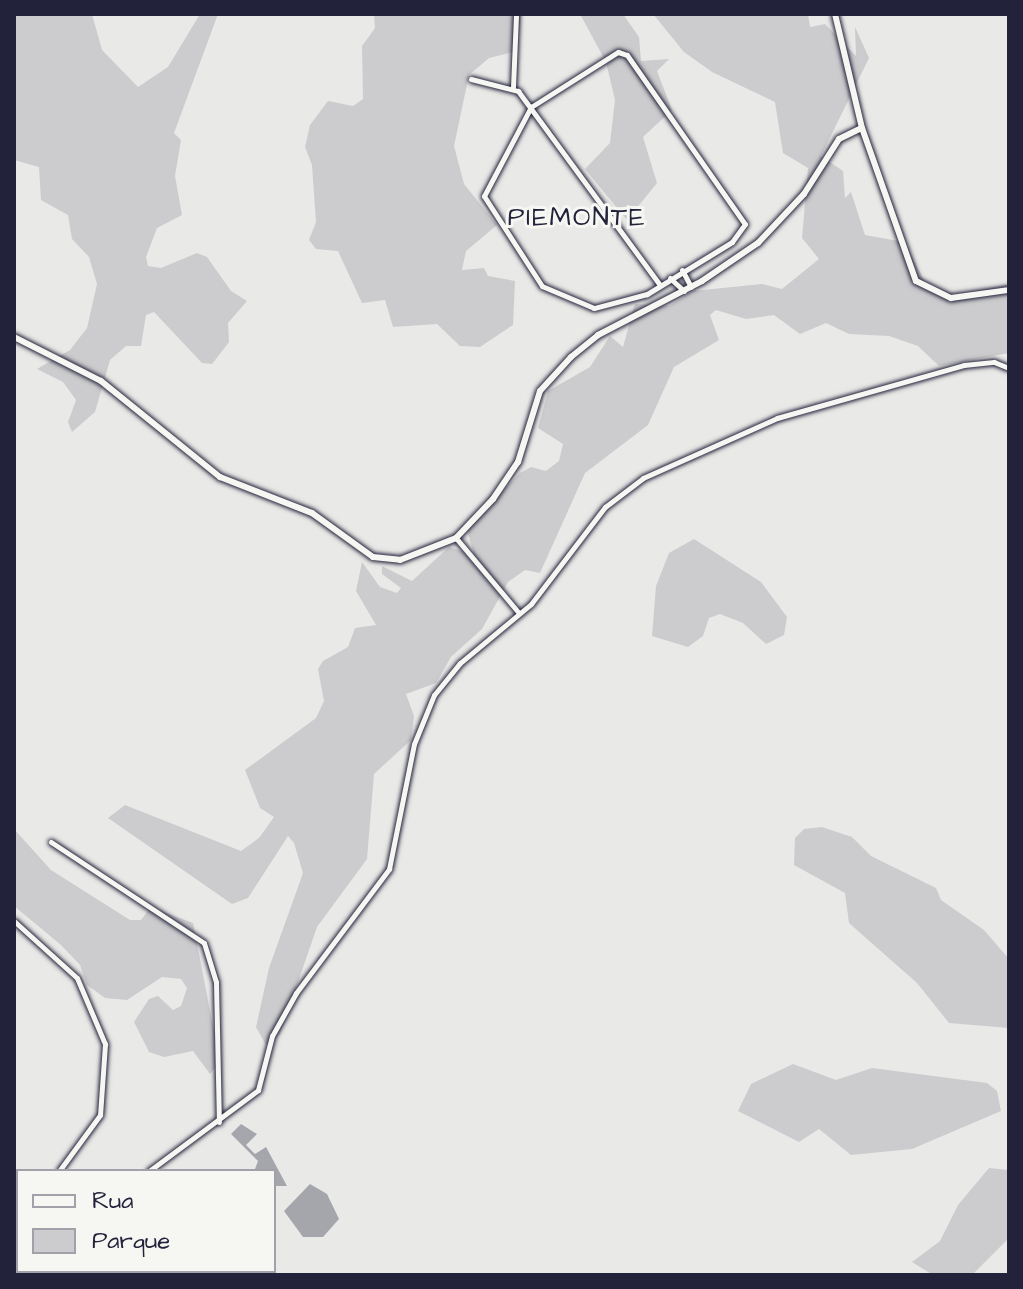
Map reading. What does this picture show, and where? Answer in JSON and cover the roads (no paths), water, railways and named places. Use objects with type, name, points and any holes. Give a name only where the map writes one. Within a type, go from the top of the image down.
[{"type":"street","points":[[513,87],[516,14]]},
{"type":"street","points":[[835,14],[862,128],[916,281],[951,298],[1009,290]]},
{"type":"street","points":[[610,54],[627,55],[744,219],[732,242],[682,270],[626,304],[594,308],[552,292],[529,273],[484,196],[531,107],[610,54]]},
{"type":"street","points":[[471,79],[513,87],[531,107],[660,285]]},
{"type":"street","points":[[14,337],[101,381],[210,471],[312,513],[373,557],[400,560],[456,538],[518,462],[536,401],[550,378],[598,335],[691,287],[758,243],[804,194],[839,139],[862,128]]},
{"type":"street","points":[[682,270],[691,287]]},
{"type":"street","points":[[670,278],[684,291]]},
{"type":"street","points":[[152,1169],[258,1090],[272,1036],[303,981],[385,878],[414,744],[434,695],[460,663],[519,613],[588,524],[643,478],[777,418],[964,365],[994,362],[1009,368]]},
{"type":"street","points":[[456,538],[519,613]]},
{"type":"street","points":[[51,842],[204,943],[216,982],[219,1122]]},
{"type":"street","points":[[14,921],[77,978],[105,1044],[100,1115],[60,1169]]},
{"type":"district","name":"PIEMONTE","points":[[577,218]]}]
